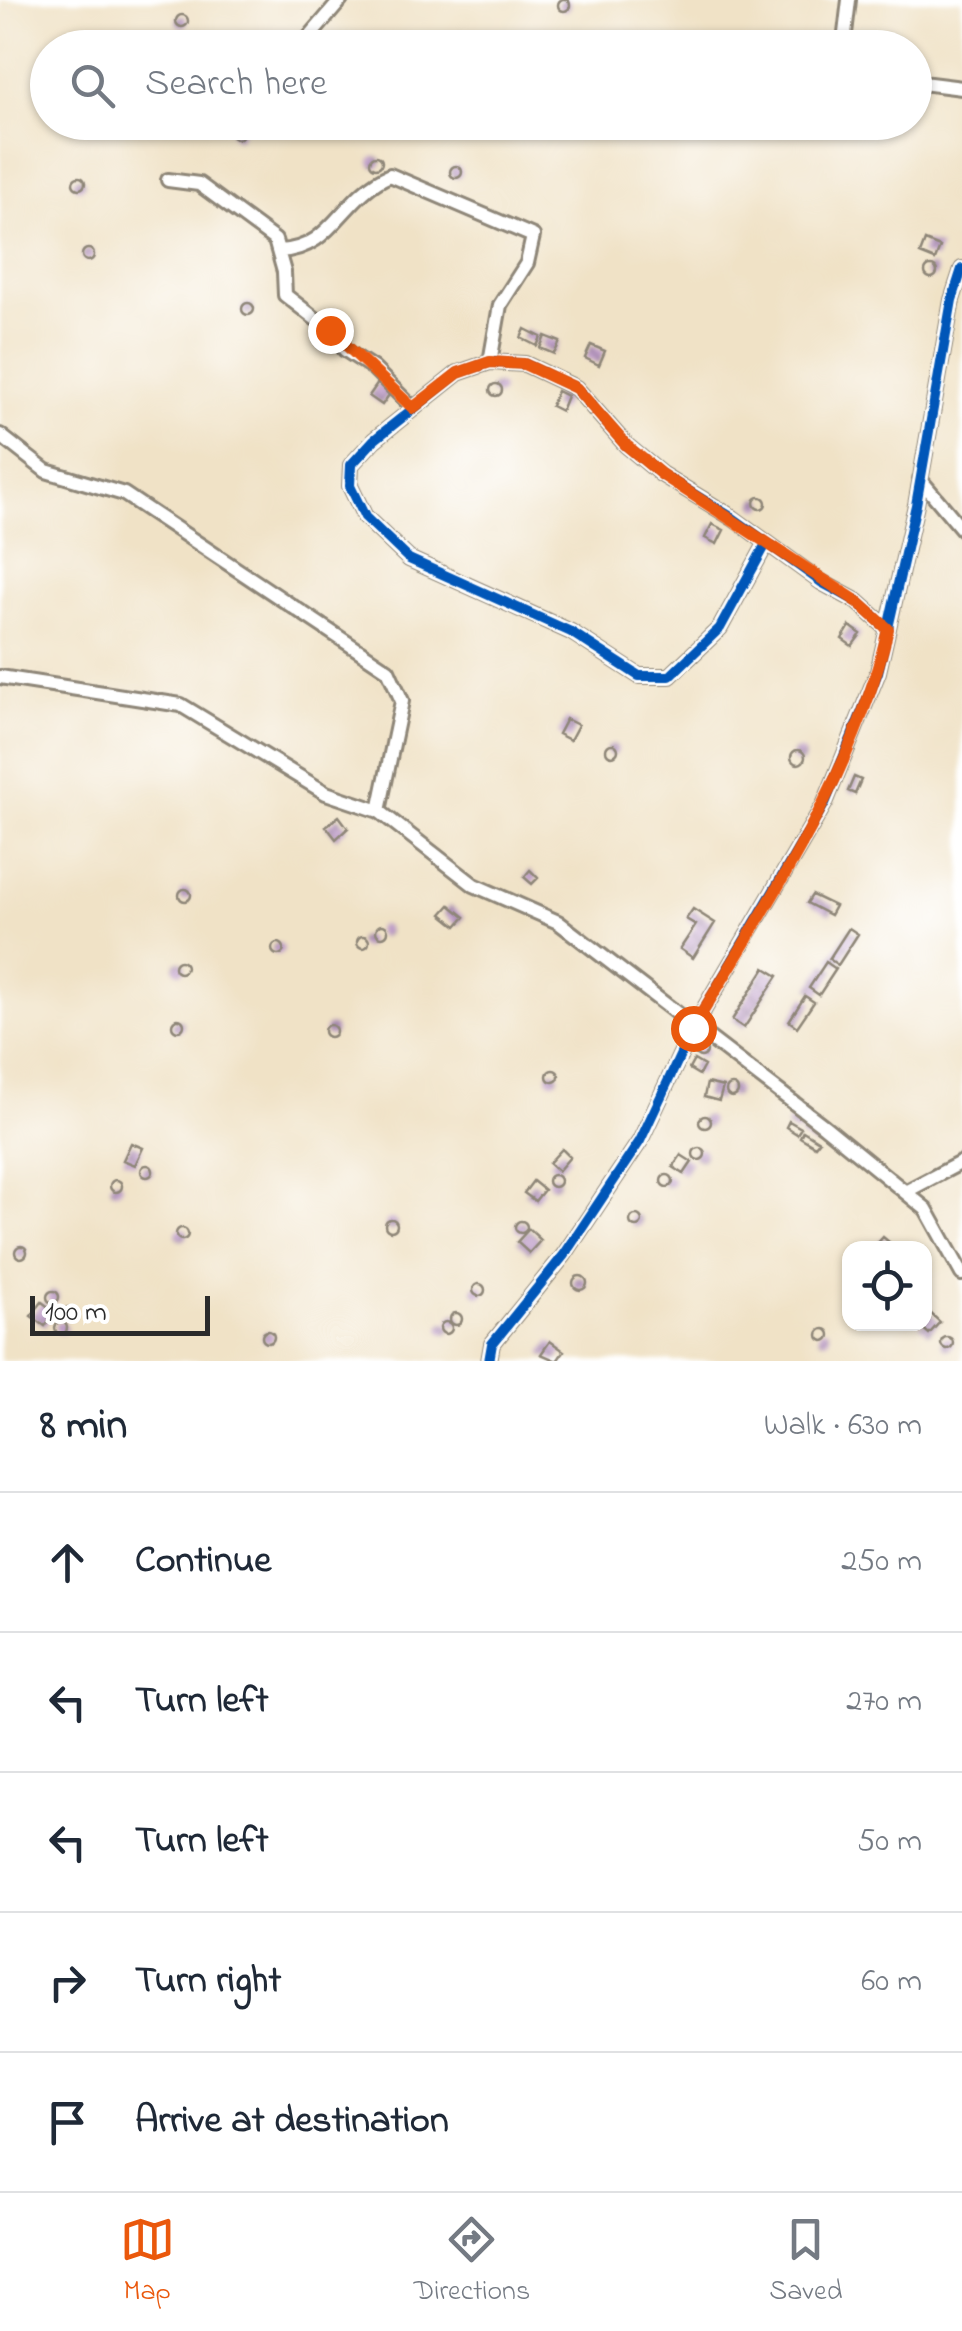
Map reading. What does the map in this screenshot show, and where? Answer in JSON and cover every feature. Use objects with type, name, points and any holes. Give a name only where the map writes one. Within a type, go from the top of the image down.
[{"type":"street","points":[[315,30],[341,0]]},
{"type":"street","points":[[845,30],[849,0]]},
{"type":"street","points":[[932,84],[962,88]]},
{"type":"street","points":[[278,251],[299,250],[324,235],[365,186],[390,176],[533,236],[528,264],[500,305],[490,362]]},
{"type":"street","points":[[168,180],[199,184],[247,215],[275,240],[285,295],[330,330],[345,350],[373,368],[413,408]]},
{"type":"street","points":[[489,1361],[492,1344],[564,1255],[640,1141],[693,1028],[825,803],[878,672],[920,479],[952,300],[962,270]]},
{"type":"street","points":[[766,544],[720,628],[670,676],[638,676],[571,632],[409,559],[365,517],[350,486],[351,465],[374,440],[458,373],[490,362],[524,364],[576,388],[626,445],[766,544],[858,602],[888,629]]},
{"type":"street","points":[[0,436],[46,471],[124,494],[388,670],[402,701],[379,810]]},
{"type":"street","points":[[920,479],[962,529]]},
{"type":"street","points":[[0,676],[182,705],[326,793],[379,810],[474,885],[558,922],[693,1028],[743,1061],[926,1209],[962,1274]]},
{"type":"street","points":[[904,1192],[962,1162]]},
{"type":"building","points":[[564,-1],[570,5],[564,11],[558,5]]},
{"type":"building","points":[[182,15],[188,21],[182,27],[176,21]]},
{"type":"building","points":[[376,156],[382,162],[376,168],[370,162]]},
{"type":"building","points":[[456,166],[462,172],[456,178],[450,172]]},
{"type":"building","points":[[79,177],[85,183],[79,189],[73,183]]},
{"type":"building","points":[[925,241],[940,247],[935,260],[920,254]]},
{"type":"building","points":[[88,249],[94,255],[88,261],[82,255]]},
{"type":"building","points":[[931,266],[937,272],[931,278],[925,272]]},
{"type":"building","points":[[248,303],[254,309],[248,315],[242,309]]},
{"type":"building","points":[[525,329],[541,337],[537,346],[521,338]]},
{"type":"building","points":[[545,336],[560,342],[554,354],[540,348]]},
{"type":"building","points":[[591,345],[605,351],[599,365],[585,358]]},
{"type":"building","points":[[378,383],[391,392],[382,405],[369,396]]},
{"type":"building","points":[[496,384],[502,390],[496,396],[490,390]]},
{"type":"building","points":[[557,391],[567,396],[561,411],[551,406]]},
{"type":"building","points":[[760,497],[766,503],[760,509],[754,503]]},
{"type":"building","points":[[712,524],[724,530],[717,544],[705,538]]},
{"type":"building","points":[[850,626],[861,634],[852,646],[842,639]]},
{"type":"building","points":[[566,719],[578,725],[570,740],[558,734]]},
{"type":"building","points":[[612,744],[618,750],[612,756],[606,750]]},
{"type":"building","points":[[798,750],[805,757],[798,764],[791,757]]},
{"type":"building","points":[[854,777],[861,780],[855,794],[848,791]]},
{"type":"building","points":[[339,816],[348,828],[336,839],[326,826]]},
{"type":"building","points":[[530,870],[538,878],[532,884],[524,877]]},
{"type":"building","points":[[185,889],[191,895],[185,901],[179,895]]},
{"type":"building","points":[[812,895],[835,906],[830,915],[807,903]]},
{"type":"building","points":[[450,905],[465,917],[457,926],[442,914]]},
{"type":"building","points":[[693,909],[715,923],[693,958],[680,949],[696,925],[686,919]]},
{"type":"building","points":[[382,925],[388,931],[382,937],[376,931]]},
{"type":"building","points":[[849,928],[858,934],[838,965],[829,959]]},
{"type":"building","points":[[363,936],[369,942],[363,948],[357,942]]},
{"type":"building","points":[[278,943],[284,949],[278,955],[272,949]]},
{"type":"building","points":[[180,961],[186,967],[180,973],[174,967]]},
{"type":"building","points":[[826,962],[836,969],[819,995],[809,988]]},
{"type":"building","points":[[765,968],[778,976],[744,1028],[732,1020]]},
{"type":"building","points":[[805,996],[814,1002],[797,1027],[789,1021]]},
{"type":"building","points":[[178,1019],[184,1025],[178,1031],[172,1025]]},
{"type":"building","points":[[330,1025],[336,1031],[330,1037],[324,1031]]},
{"type":"building","points":[[701,1045],[707,1051],[701,1057],[695,1051]]},
{"type":"building","points":[[694,1060],[704,1066],[699,1075],[689,1069]]},
{"type":"building","points":[[553,1070],[559,1076],[553,1082],[547,1076]]},
{"type":"building","points":[[707,1083],[723,1087],[719,1101],[704,1097]]},
{"type":"building","points":[[732,1085],[738,1091],[732,1097],[726,1091]]},
{"type":"building","points":[[705,1116],[711,1122],[705,1128],[699,1122]]},
{"type":"building","points":[[789,1121],[801,1128],[797,1134],[786,1127]]},
{"type":"building","points":[[803,1131],[819,1141],[815,1146],[800,1137]]},
{"type":"building","points":[[131,1143],[143,1148],[135,1165],[123,1160]]},
{"type":"building","points":[[699,1148],[705,1154],[699,1160],[693,1154]]},
{"type":"building","points":[[562,1149],[570,1157],[558,1171],[549,1163]]},
{"type":"building","points":[[681,1155],[692,1162],[684,1174],[673,1167]]},
{"type":"building","points":[[147,1165],[153,1171],[147,1177],[141,1171]]},
{"type":"building","points":[[554,1175],[560,1181],[554,1187],[548,1181]]},
{"type":"building","points":[[667,1175],[673,1181],[667,1187],[661,1181]]},
{"type":"building","points":[[116,1180],[122,1186],[116,1192],[110,1186]]},
{"type":"building","points":[[533,1181],[544,1190],[535,1201],[524,1193]]},
{"type":"building","points":[[636,1215],[642,1221],[636,1227],[630,1221]]},
{"type":"building","points":[[391,1219],[397,1225],[391,1231],[385,1225]]},
{"type":"building","points":[[521,1221],[527,1227],[521,1233],[515,1227]]},
{"type":"building","points":[[182,1228],[188,1234],[182,1240],[176,1234]]},
{"type":"building","points":[[529,1229],[541,1240],[529,1253],[517,1242]]},
{"type":"building","points":[[21,1246],[27,1252],[21,1258],[15,1252]]},
{"type":"building","points":[[580,1276],[587,1283],[580,1290],[573,1283]]},
{"type":"building","points":[[479,1284],[485,1290],[479,1296],[473,1290]]},
{"type":"building","points":[[53,1291],[59,1297],[53,1303],[47,1297]]},
{"type":"building","points":[[42,1302],[55,1312],[45,1326],[31,1316]]},
{"type":"building","points":[[69,1307],[75,1313],[69,1319],[63,1313]]},
{"type":"building","points":[[456,1313],[462,1319],[456,1325],[450,1319]]},
{"type":"building","points":[[932,1315],[940,1322],[932,1331]]},
{"type":"building","points":[[61,1322],[67,1328],[61,1334],[55,1328]]},
{"type":"building","points":[[446,1322],[452,1328],[446,1334],[440,1328]]},
{"type":"building","points":[[824,1329],[830,1335],[824,1341],[818,1335]]},
{"type":"building","points":[[268,1331],[274,1337],[268,1343],[262,1337]]},
{"type":"building","points":[[947,1337],[953,1343],[947,1349],[941,1343]]},
{"type":"building","points":[[550,1341],[564,1351],[557,1361],[541,1354]]},
{"type":"cycle path","points":[[489,1361],[492,1344],[564,1255],[640,1141],[693,1028],[825,803],[878,672],[916,505],[952,300],[962,269]]},
{"type":"cycle path","points":[[766,544],[720,628],[670,676],[639,676],[571,632],[409,559],[365,517],[350,486],[351,465],[374,440],[458,373],[490,362],[525,364],[576,388],[626,445],[661,474],[733,518],[821,582],[858,602],[888,629]]},
{"type":"route","points":[[330,330],[345,350],[373,368],[413,408],[458,373],[490,362],[524,364],[576,388],[626,445],[661,474],[733,518],[821,582],[858,602],[888,629],[878,672],[825,803],[693,1028]]}]
